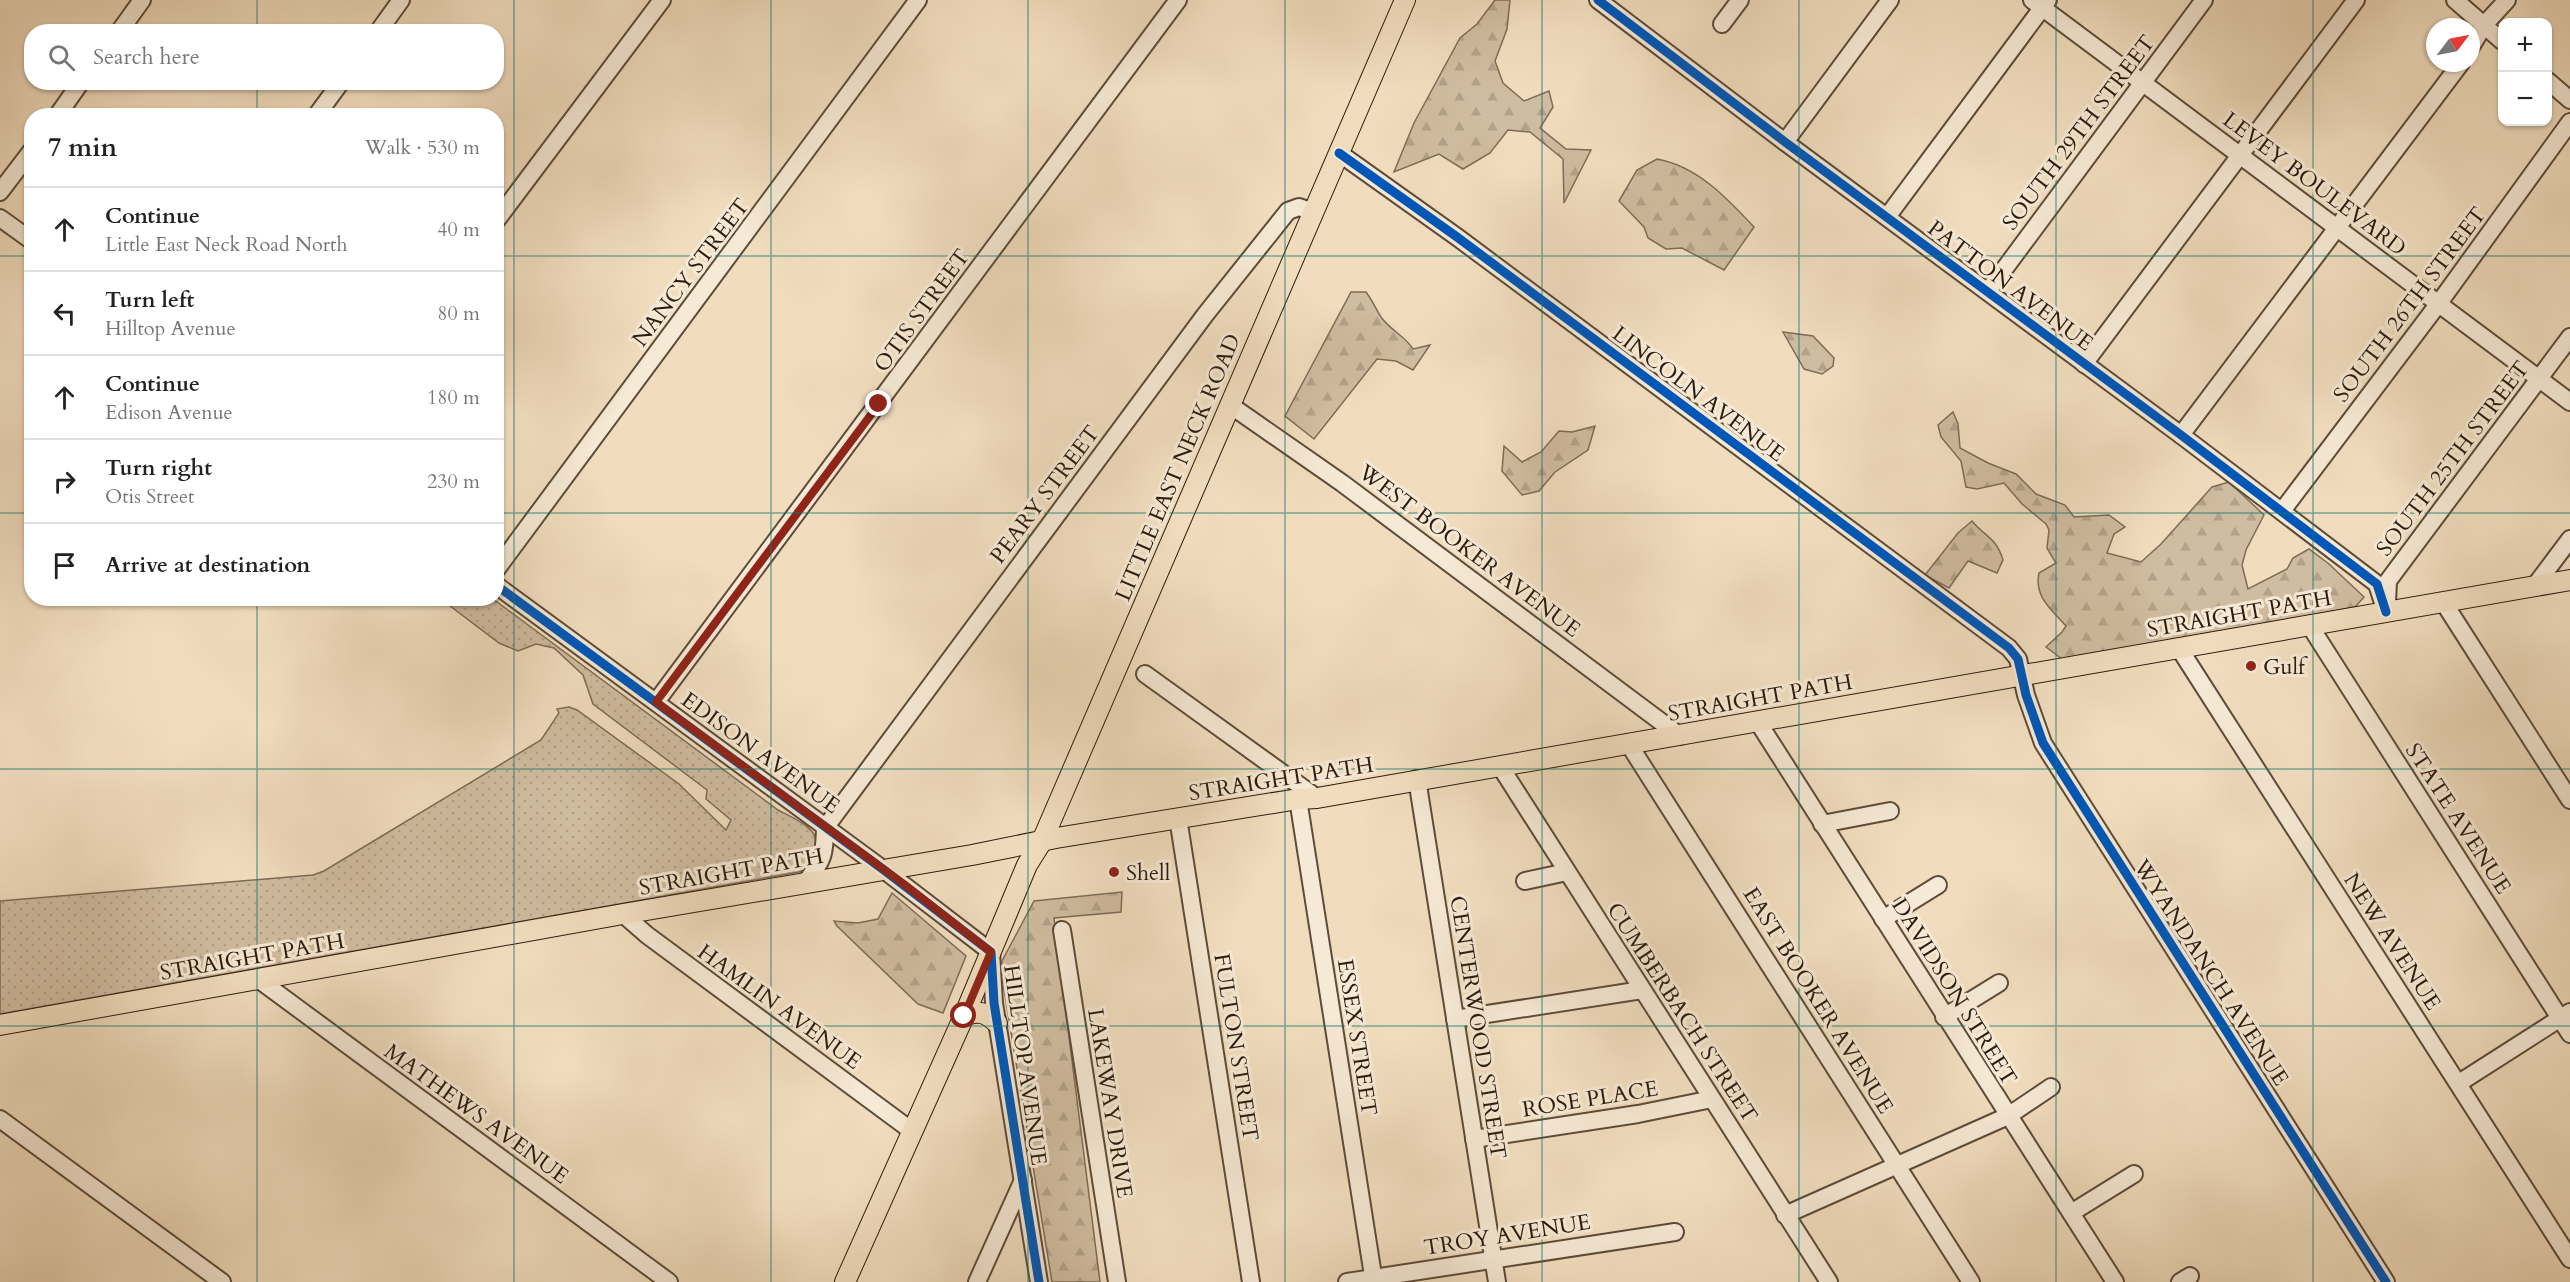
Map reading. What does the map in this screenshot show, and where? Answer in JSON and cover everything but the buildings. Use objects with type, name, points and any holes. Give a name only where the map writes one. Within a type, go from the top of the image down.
[{"type":"main road","name":"LITTLE EAST NECK ROAD","points":[[845,1282],[964,1016],[1027,865],[1042,841],[1405,0]]},
{"type":"main road","name":"STRAIGHT PATH","points":[[0,1025],[1042,841],[1500,766],[1628,742],[1680,736],[2570,580]]},
{"type":"main road","points":[[964,1016],[975,1011],[988,1014],[997,1023]]},
{"type":"street","points":[[125,24],[142,0]]},
{"type":"street","points":[[384,24],[401,0]]},
{"type":"street","points":[[504,210],[662,0]]},
{"type":"street","name":"NANCY STREET","points":[[504,559],[918,0]]},
{"type":"street","name":"OTIS STREET","points":[[656,702],[1178,0]]},
{"type":"street","name":"PATTON AVENUE","points":[[1598,0],[2377,584],[2386,612]]},
{"type":"street","points":[[1722,24],[1740,0]]},
{"type":"street","points":[[1785,142],[1890,0]]},
{"type":"street","name":"SOUTH 29TH STREET","points":[[1988,291],[2204,0]]},
{"type":"street","points":[[2084,364],[2356,0]]},
{"type":"street","points":[[2455,0],[2498,37]]},
{"type":"street","points":[[2480,32],[2507,0]]},
{"type":"street","points":[[1887,217],[2041,2]]},
{"type":"street","name":"LEVEY BOULEVARD","points":[[2041,2],[2239,155],[2570,402]]},
{"type":"street","points":[[2181,435],[2454,72]]},
{"type":"street","points":[[2552,85],[2570,100]]},
{"type":"street","points":[[63,108],[75,90]]},
{"type":"street","points":[[322,108],[335,90]]},
{"type":"street","name":"SOUTH 26TH STREET","points":[[2282,511],[2439,303],[2570,122]]},
{"type":"street","name":"LINCOLN AVENUE","points":[[1339,153],[1456,237],[2009,648],[2018,659],[2022,676]]},
{"type":"street","points":[[0,192],[24,160]]},
{"type":"street","name":"PEARY STREET","points":[[825,828],[1205,315],[1278,222],[1294,208],[1299,207],[1312,212]]},
{"type":"street","points":[[0,218],[24,235]]},
{"type":"street","name":"SOUTH 25TH STREET","points":[[2386,612],[2388,581],[2570,337]]},
{"type":"street","name":"WEST BOOKER AVENUE","points":[[1230,405],[1342,483],[1680,736]]},
{"type":"street","points":[[2534,586],[2570,539]]},
{"type":"street","name":"EDISON AVENUE","points":[[504,591],[884,870]]},
{"type":"street","points":[[2444,603],[2570,800]]},
{"type":"street","name":"STATE AVENUE","points":[[2310,626],[2565,1015],[2570,1034]]},
{"type":"street","name":"NEW AVENUE","points":[[2179,648],[2570,1259]]},
{"type":"street","points":[[1145,674],[1307,798]]},
{"type":"street","name":"WYANDANCH AVENUE","points":[[2022,676],[2043,743],[2386,1282]]},
{"type":"street","name":"DAVIDSON STREET","points":[[1758,722],[2115,1282]]},
{"type":"street","name":"EAST BOOKER AVENUE","points":[[1628,742],[1971,1282]]},
{"type":"street","name":"CUMBERBACH STREET","points":[[1500,766],[1828,1282]]},
{"type":"street","name":"CENTERWOOD STREET","points":[[1417,779],[1497,1282]]},
{"type":"street","name":"ESSEX STREET","points":[[1307,798],[1374,1280]]},
{"type":"street","points":[[1822,824],[1890,811]]},
{"type":"street","name":"FULTON STREET","points":[[1178,818],[1251,1282]]},
{"type":"street","points":[[806,882],[823,858],[826,847],[825,828]]},
{"type":"street","name":"HILLTOP AVENUE","points":[[884,870],[991,952],[997,1023],[1039,1282]]},
{"type":"street","points":[[1525,881],[1567,872]]},
{"type":"street","points":[[1883,919],[1938,885]]},
{"type":"street","name":"HAMLIN AVENUE","points":[[623,914],[647,935],[912,1131]]},
{"type":"street","name":"LAKEWAY DRIVE","points":[[1062,930],[1117,1282]]},
{"type":"street","name":"MATHEWS AVENUE","points":[[258,979],[669,1282]]},
{"type":"street","points":[[1944,1017],[1999,983]]},
{"type":"street","points":[[1455,1019],[1642,990]]},
{"type":"street","points":[[2459,1083],[2565,1015]]},
{"type":"street","points":[[1785,1215],[2008,1116],[2051,1087]]},
{"type":"street","name":"ROSE PLACE","points":[[1474,1139],[1638,1114],[1712,1099]]},
{"type":"street","points":[[0,1119],[222,1282]]},
{"type":"street","points":[[2071,1213],[2134,1174]]},
{"type":"street","points":[[977,1282],[1023,1180]]},
{"type":"street","name":"TROY AVENUE","points":[[1347,1282],[1374,1280],[1493,1258],[1675,1232]]},
{"type":"green space","points":[[1495,0],[1510,0],[1507,29],[1495,61],[1503,83],[1524,101],[1549,91],[1553,107],[1540,128],[1566,149],[1591,150],[1564,203],[1563,159],[1530,132],[1508,130],[1490,153],[1463,169],[1439,154],[1394,172],[1414,123],[1460,38],[1477,24]]},
{"type":"green space","points":[[1657,159],[1685,168],[1698,176],[1733,205],[1754,227],[1724,270],[1682,248],[1666,249],[1648,238],[1644,227],[1619,201],[1637,170]]},
{"type":"green space","points":[[1351,292],[1366,292],[1385,322],[1413,349],[1430,345],[1413,370],[1396,361],[1377,359],[1314,439],[1285,416]]},
{"type":"green space","points":[[1783,332],[1813,336],[1834,358],[1833,366],[1822,374],[1804,369]]},
{"type":"green space","points":[[1953,412],[1958,424],[1960,448],[1988,463],[2016,474],[2036,494],[2065,505],[2074,517],[2109,515],[2125,527],[2114,534],[2107,553],[2141,562],[2161,544],[2212,487],[2229,482],[2264,515],[2246,550],[2242,565],[2248,589],[2287,569],[2293,558],[2309,549],[2329,564],[2364,597],[2355,607],[2066,662],[2046,647],[2066,626],[2045,602],[2039,589],[2039,573],[2056,563],[2047,548],[2049,530],[2046,524],[2022,504],[2004,483],[1977,489],[1966,487],[1961,461],[1941,437],[1938,425]]},
{"type":"green space","points":[[1595,426],[1588,450],[1555,472],[1539,491],[1522,495],[1502,471],[1504,446],[1522,462],[1541,452],[1559,431],[1572,432]]},
{"type":"green space","points":[[1972,521],[1994,542],[2000,552],[2003,560],[1997,573],[1968,561],[1949,588],[1925,575],[1958,533]]},
{"type":"green space","points":[[450,606],[502,606],[778,810],[804,824],[818,840],[820,848],[810,867],[799,872],[0,1014],[0,901],[313,875],[324,871],[541,740],[559,713],[557,709],[569,707],[577,710],[679,784],[726,830],[731,820],[706,799],[707,790],[593,704],[583,675],[554,648],[536,644],[518,651],[499,643]]},
{"type":"green space","points":[[1122,892],[1121,912],[1054,918],[1100,1282],[1052,1282],[1001,971],[1002,961],[1034,901]]},
{"type":"green space","points":[[892,893],[966,956],[943,1013],[918,1004],[834,921],[858,923],[878,919]]},
{"type":"cycle path","points":[[1598,0],[2377,584],[2386,612]]},
{"type":"cycle path","points":[[1339,153],[1457,237],[2009,648],[2018,659],[2026,695],[2043,743],[2386,1282]]},
{"type":"cycle path","points":[[504,591],[884,870],[991,952],[994,1003],[1039,1282]]},
{"type":"place","name":"Gulf","points":[[2251,666]]},
{"type":"place","name":"Shell","points":[[1114,872]]},
{"type":"route","points":[[879,404],[656,702],[905,885],[991,952],[964,1016]]}]
